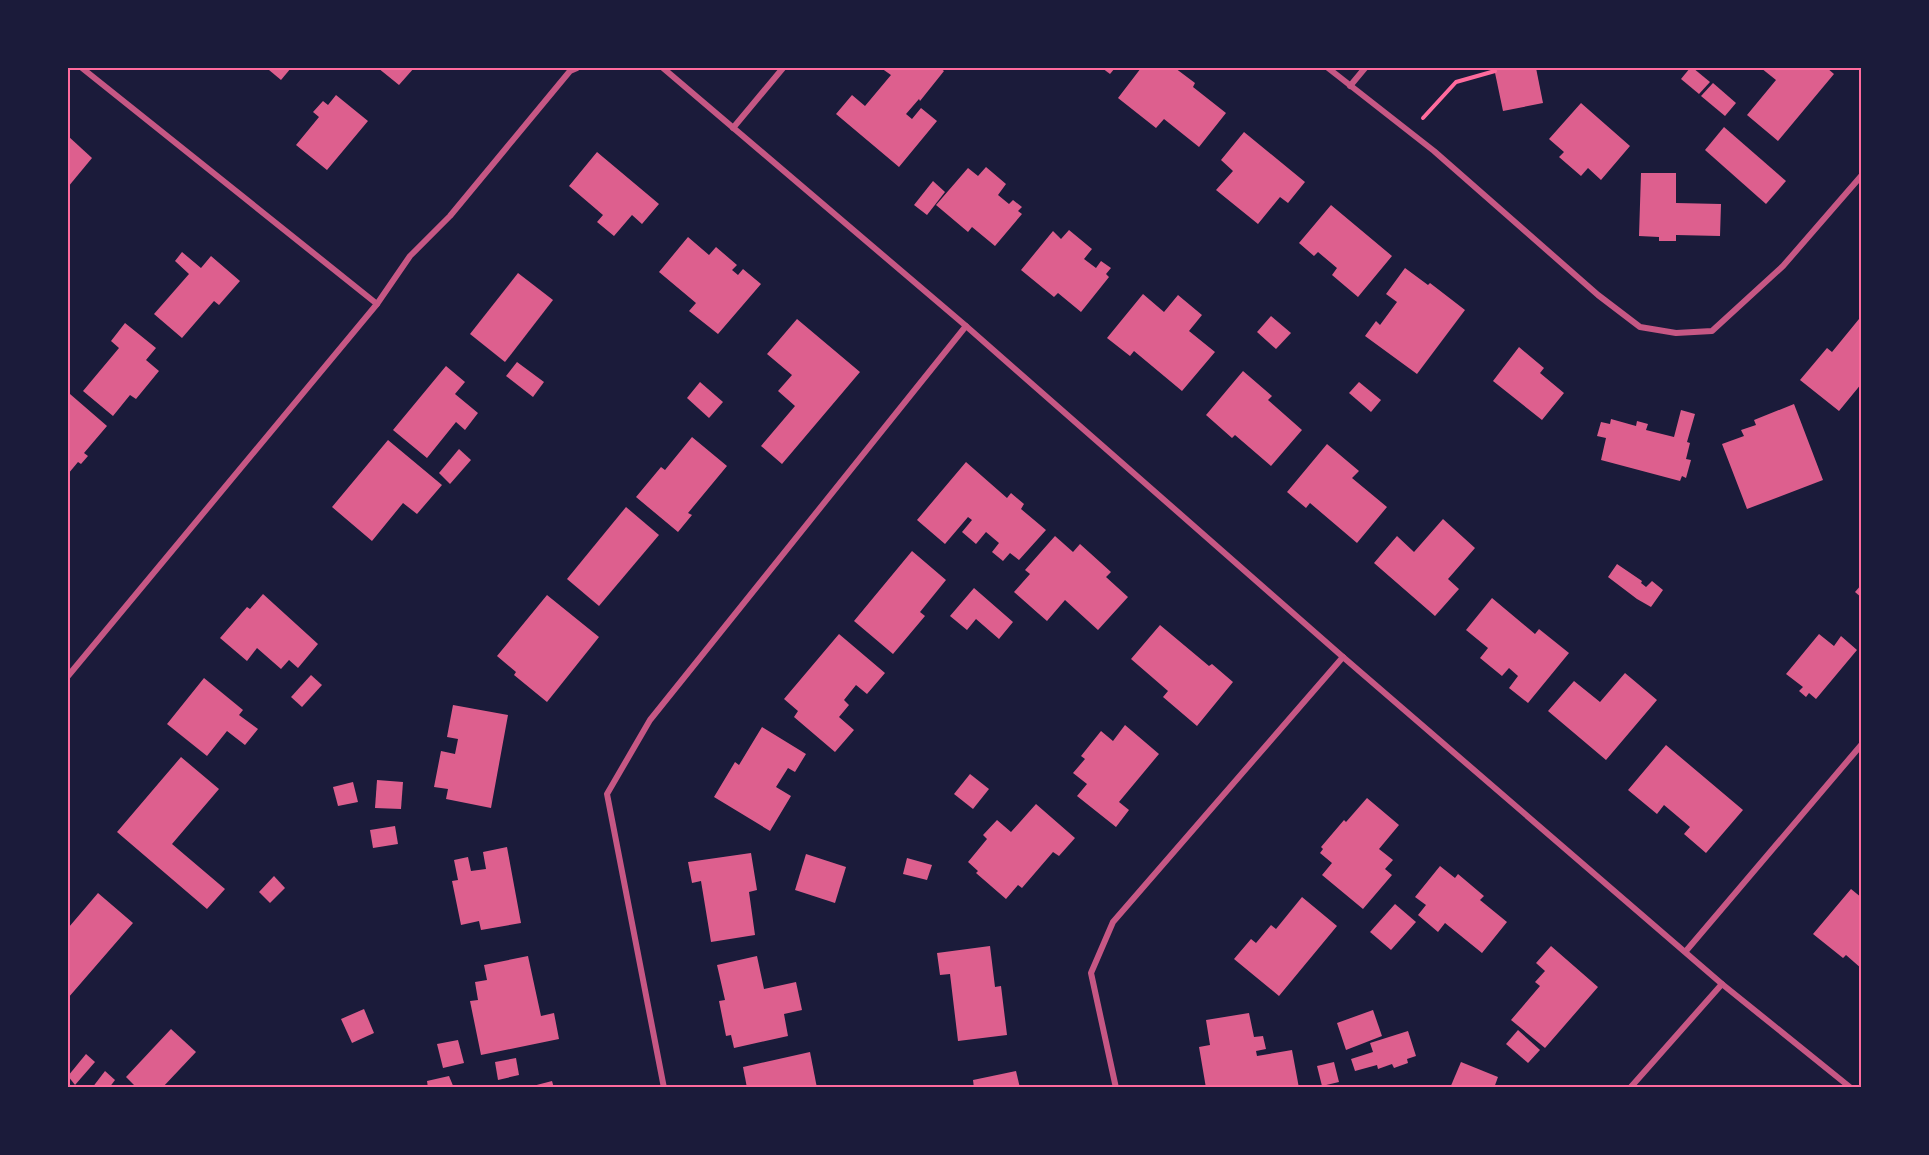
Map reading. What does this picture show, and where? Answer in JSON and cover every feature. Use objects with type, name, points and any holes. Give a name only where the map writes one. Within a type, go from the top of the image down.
[{"type":"street","points":[[82,68],[377,304]]},
{"type":"street","points":[[68,675],[377,304],[410,256],[450,216],[570,71],[577,68]]},
{"type":"street","points":[[663,68],[966,326],[1343,657],[1722,984],[1851,1088]]},
{"type":"street","points":[[733,128],[783,68]]},
{"type":"street","points":[[1328,68],[1434,151],[1598,295],[1640,327],[1676,333],[1712,331],[1784,266],[1862,176]]},
{"type":"street","points":[[1350,86],[1365,68]]},
{"type":"street","points":[[664,1088],[607,794],[650,720],[966,326]]},
{"type":"street","points":[[1116,1088],[1091,973],[1113,922],[1343,657]]},
{"type":"street","points":[[1686,951],[1862,744]]},
{"type":"street","points":[[1630,1088],[1722,984]]},
{"type":"path","points":[[1410,132],[1456,82],[1495,71]]},
{"type":"building","points":[[270,68],[291,68],[281,80],[269,70]]},
{"type":"building","points":[[378,68],[414,68],[399,85]]},
{"type":"building","points":[[881,68],[940,68],[944,71],[920,101],[919,99],[906,114],[912,119],[921,108],[937,121],[899,167],[836,114],[852,95],[865,106],[891,75]]},
{"type":"building","points":[[1102,68],[1115,68],[1110,74]]},
{"type":"building","points":[[1141,68],[1175,68],[1195,83],[1193,87],[1226,113],[1199,147],[1164,119],[1156,128],[1118,98]]},
{"type":"building","points":[[1494,68],[1536,68],[1543,103],[1503,111]]},
{"type":"building","points":[[1690,68],[1710,82],[1699,94],[1681,79]]},
{"type":"building","points":[[1761,68],[1827,68],[1834,74],[1778,141],[1747,115],[1776,80]]},
{"type":"building","points":[[1713,83],[1736,103],[1725,116],[1701,96]]},
{"type":"building","points":[[336,95],[368,121],[327,170],[296,145],[319,117],[313,112],[323,101],[328,105]]},
{"type":"building","points":[[1581,103],[1630,146],[1601,180],[1588,168],[1581,176],[1559,157],[1564,152],[1549,139]]},
{"type":"building","points":[[1724,127],[1786,181],[1766,204],[1705,150]]},
{"type":"building","points":[[1244,132],[1305,182],[1288,203],[1280,197],[1258,224],[1216,190],[1233,171],[1221,160]]},
{"type":"building","points":[[68,136],[92,158],[68,187]]},
{"type":"building","points":[[597,152],[659,204],[642,224],[632,215],[614,236],[597,222],[603,215],[569,186]]},
{"type":"building","points":[[986,167],[1006,184],[998,195],[1009,204],[1013,200],[1022,207],[1018,211],[1022,214],[995,246],[972,227],[968,232],[936,205],[968,168],[978,176]]},
{"type":"building","points":[[1641,173],[1676,173],[1676,203],[1721,204],[1720,236],[1676,235],[1676,241],[1659,241],[1659,237],[1639,236]]},
{"type":"building","points":[[933,181],[945,192],[927,215],[914,205]]},
{"type":"building","points":[[1331,205],[1392,256],[1358,297],[1332,275],[1337,268],[1318,252],[1314,256],[1299,243]]},
{"type":"building","points":[[1069,230],[1092,249],[1084,259],[1096,268],[1101,261],[1111,268],[1106,274],[1109,277],[1081,312],[1058,293],[1054,297],[1021,270],[1053,231],[1061,239]]},
{"type":"building","points":[[688,237],[709,255],[716,247],[737,265],[732,270],[738,275],[743,269],[761,284],[718,334],[689,311],[696,303],[659,272]]},
{"type":"building","points":[[182,252],[201,268],[211,256],[240,281],[219,305],[214,301],[182,338],[154,314],[189,274],[175,261]]},
{"type":"building","points":[[1405,268],[1428,285],[1430,283],[1465,310],[1417,374],[1365,336],[1376,321],[1380,325],[1397,302],[1386,294]]},
{"type":"building","points":[[518,273],[553,300],[505,362],[470,334]]},
{"type":"building","points":[[1143,294],[1164,312],[1178,295],[1202,315],[1189,331],[1215,352],[1182,391],[1134,351],[1130,356],[1107,338]]},
{"type":"building","points":[[1271,316],[1291,333],[1276,349],[1257,332]]},
{"type":"building","points":[[797,319],[860,372],[782,464],[761,446],[795,406],[778,391],[792,375],[767,354]]},
{"type":"building","points":[[1859,319],[1862,321],[1862,383],[1839,411],[1800,380],[1827,348],[1832,352]]},
{"type":"building","points":[[125,323],[156,348],[146,360],[159,371],[136,399],[130,395],[113,416],[83,391],[119,348],[111,341]]},
{"type":"building","points":[[1519,347],[1544,368],[1540,373],[1564,393],[1542,420],[1493,381]]},
{"type":"building","points":[[517,362],[544,382],[533,397],[506,376]]},
{"type":"building","points":[[446,366],[465,382],[455,394],[478,413],[465,430],[456,422],[427,458],[393,430]]},
{"type":"building","points":[[1243,371],[1272,396],[1268,400],[1302,430],[1271,466],[1235,435],[1232,438],[1206,415]]},
{"type":"building","points":[[700,382],[723,402],[709,418],[687,398]]},
{"type":"building","points":[[1359,382],[1381,400],[1371,412],[1349,393]]},
{"type":"building","points":[[70,394],[107,426],[84,453],[88,456],[81,464],[78,462],[68,474],[68,397]]},
{"type":"building","points":[[1794,404],[1823,480],[1747,509],[1722,444],[1744,436],[1741,430],[1756,425],[1754,420]]},
{"type":"building","points":[[1681,410],[1695,414],[1687,442],[1690,443],[1686,459],[1691,460],[1686,478],[1682,476],[1680,481],[1601,460],[1606,438],[1597,436],[1601,422],[1610,424],[1611,419],[1636,426],[1637,421],[1648,424],[1646,430],[1674,437]]},
{"type":"building","points":[[692,437],[727,466],[688,513],[692,515],[678,532],[636,497],[661,467],[665,470]]},
{"type":"building","points":[[388,440],[442,485],[417,514],[403,503],[372,541],[332,507]]},
{"type":"building","points":[[1327,444],[1359,471],[1352,478],[1387,507],[1357,543],[1310,503],[1306,508],[1287,492]]},
{"type":"building","points":[[459,449],[471,460],[450,484],[439,473]]},
{"type":"building","points":[[966,462],[1007,498],[1011,493],[1024,504],[1021,509],[1046,530],[1019,560],[1010,553],[1003,561],[992,552],[999,543],[986,532],[976,544],[962,532],[972,520],[968,517],[945,544],[917,520]]},
{"type":"building","points":[[626,507],[659,535],[599,606],[567,579]]},
{"type":"building","points":[[1443,519],[1475,548],[1448,579],[1459,589],[1435,616],[1374,563],[1397,536],[1414,552]]},
{"type":"building","points":[[1055,536],[1073,552],[1080,544],[1111,572],[1106,577],[1128,597],[1098,630],[1065,600],[1047,621],[1014,592],[1030,574],[1025,570]]},
{"type":"building","points":[[912,551],[946,580],[920,612],[925,616],[893,654],[854,621]]},
{"type":"building","points":[[1617,564],[1642,581],[1641,583],[1646,587],[1652,581],[1663,590],[1651,607],[1608,577]]},
{"type":"building","points":[[1862,584],[1862,598],[1855,592]]},
{"type":"building","points":[[974,588],[1013,622],[999,639],[976,619],[967,630],[950,616]]},
{"type":"building","points":[[263,594],[318,644],[298,668],[289,660],[281,669],[257,648],[247,661],[220,638],[247,607],[250,609]]},
{"type":"building","points":[[547,595],[599,637],[547,702],[514,675],[516,672],[497,656]]},
{"type":"building","points":[[1492,598],[1535,634],[1539,629],[1569,653],[1528,703],[1509,688],[1518,676],[1509,668],[1502,676],[1480,658],[1488,648],[1466,630]]},
{"type":"building","points":[[1160,625],[1209,666],[1212,664],[1233,682],[1197,726],[1163,697],[1168,691],[1131,659]]},
{"type":"building","points":[[839,634],[885,673],[867,694],[856,685],[844,700],[849,705],[839,717],[854,730],[835,752],[794,717],[798,711],[784,699]]},
{"type":"building","points":[[1819,634],[1834,646],[1841,636],[1857,650],[1816,699],[1809,693],[1806,697],[1799,691],[1803,687],[1786,674]]},
{"type":"building","points":[[1625,673],[1657,700],[1606,760],[1548,711],[1574,681],[1600,702]]},
{"type":"building","points":[[311,675],[322,685],[302,707],[291,697]]},
{"type":"building","points":[[204,678],[243,710],[239,715],[258,729],[245,745],[227,731],[207,756],[167,724]]},
{"type":"building","points":[[453,705],[508,715],[491,808],[446,799],[448,789],[434,787],[441,751],[455,754],[458,739],[447,737]]},
{"type":"building","points":[[1125,725],[1159,754],[1119,802],[1129,810],[1116,827],[1077,796],[1087,784],[1073,773],[1085,759],[1081,756],[1101,731],[1113,741]]},
{"type":"building","points":[[762,727],[806,754],[795,772],[788,768],[776,787],[791,796],[770,831],[714,797],[735,762],[739,765]]},
{"type":"building","points":[[1666,745],[1743,810],[1706,853],[1684,834],[1690,827],[1664,805],[1657,814],[1628,790]]},
{"type":"building","points":[[181,757],[219,789],[172,844],[225,889],[207,909],[117,832]]},
{"type":"building","points":[[970,774],[989,789],[973,809],[954,794]]},
{"type":"building","points":[[377,780],[403,782],[401,809],[375,808]]},
{"type":"building","points":[[353,782],[358,802],[338,806],[333,787]]},
{"type":"building","points":[[1367,798],[1399,825],[1379,849],[1393,860],[1385,869],[1392,875],[1363,909],[1322,875],[1332,863],[1320,853],[1323,849],[1321,847],[1344,820],[1346,822]]},
{"type":"building","points":[[1036,804],[1075,838],[1059,856],[1053,852],[1022,888],[1018,885],[1006,899],[976,873],[978,871],[968,862],[987,839],[983,835],[997,820],[1011,832]]},
{"type":"building","points":[[395,826],[398,844],[373,848],[370,830]]},
{"type":"building","points":[[507,847],[521,923],[481,930],[479,921],[461,925],[452,881],[458,880],[454,860],[468,857],[471,871],[486,869],[483,852]]},
{"type":"building","points":[[751,853],[757,890],[749,892],[755,935],[711,942],[701,881],[692,883],[688,862]]},
{"type":"building","points":[[806,854],[846,867],[835,903],[795,890]]},
{"type":"building","points":[[907,858],[932,865],[927,880],[903,874]]},
{"type":"building","points":[[1440,866],[1455,878],[1458,874],[1484,896],[1480,900],[1507,922],[1482,953],[1445,923],[1438,932],[1418,915],[1426,905],[1415,897]]},
{"type":"building","points":[[274,876],[285,888],[270,903],[259,892]]},
{"type":"building","points":[[1851,889],[1862,898],[1862,969],[1846,955],[1843,958],[1813,934]]},
{"type":"building","points":[[98,893],[133,923],[68,998],[68,926]]},
{"type":"building","points":[[1302,897],[1337,926],[1279,996],[1234,959],[1251,939],[1256,943],[1271,925],[1276,929]]},
{"type":"building","points":[[1395,904],[1416,922],[1391,950],[1370,932]]},
{"type":"building","points":[[990,946],[995,987],[1001,986],[1007,1035],[958,1041],[950,974],[940,975],[937,953]]},
{"type":"building","points":[[1551,946],[1598,987],[1545,1048],[1511,1020],[1540,986],[1535,982],[1545,971],[1536,963]]},
{"type":"building","points":[[528,956],[541,1016],[554,1013],[559,1039],[481,1055],[470,1001],[478,1000],[475,982],[487,980],[484,965]]},
{"type":"building","points":[[757,956],[764,989],[796,982],[802,1010],[784,1014],[788,1036],[734,1048],[731,1035],[726,1036],[719,1001],[725,1000],[717,965]]},
{"type":"building","points":[[364,1009],[374,1033],[352,1043],[341,1019]]},
{"type":"building","points":[[1373,1010],[1382,1036],[1346,1050],[1337,1023]]},
{"type":"building","points":[[1249,1013],[1254,1037],[1263,1036],[1266,1049],[1256,1051],[1257,1056],[1292,1050],[1299,1088],[1206,1088],[1199,1047],[1210,1045],[1206,1020]]},
{"type":"building","points":[[171,1029],[196,1052],[162,1088],[137,1088],[126,1077]]},
{"type":"building","points":[[1518,1030],[1540,1050],[1528,1063],[1506,1044]]},
{"type":"building","points":[[1408,1031],[1416,1056],[1407,1059],[1408,1063],[1394,1068],[1392,1064],[1378,1069],[1377,1065],[1355,1071],[1351,1059],[1373,1052],[1370,1043]]},
{"type":"building","points":[[458,1040],[464,1063],[443,1068],[437,1044]]},
{"type":"building","points":[[810,1052],[817,1088],[747,1088],[743,1067]]},
{"type":"building","points":[[86,1054],[95,1062],[75,1085],[68,1076]]},
{"type":"building","points":[[516,1058],[519,1075],[498,1080],[495,1062]]},
{"type":"building","points":[[1334,1062],[1339,1082],[1322,1086],[1317,1066]]},
{"type":"building","points":[[1461,1062],[1498,1077],[1494,1088],[1450,1088]]},
{"type":"building","points":[[105,1071],[115,1080],[109,1088],[92,1088]]},
{"type":"building","points":[[1016,1071],[1020,1088],[974,1088],[973,1080]]},
{"type":"building","points":[[449,1076],[454,1088],[428,1088],[427,1081]]},
{"type":"building","points":[[552,1081],[554,1088],[529,1088],[529,1087]]}]
